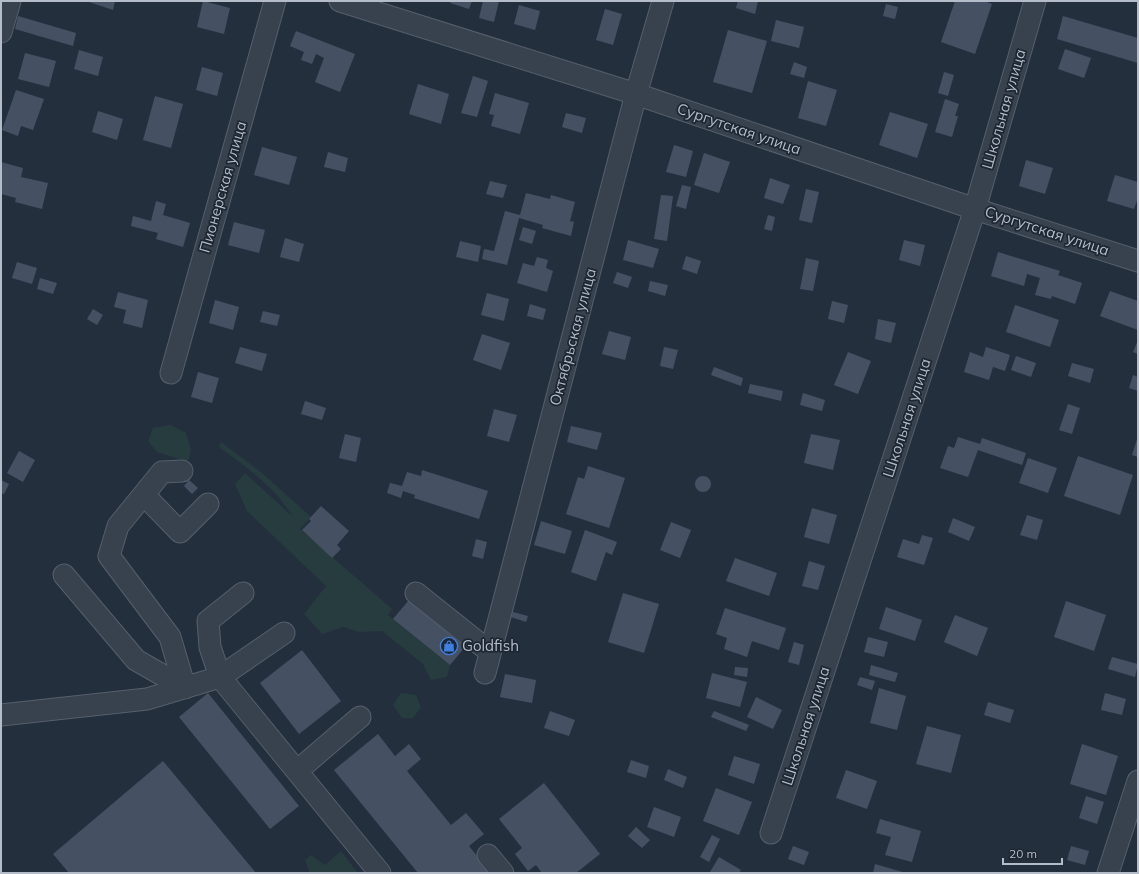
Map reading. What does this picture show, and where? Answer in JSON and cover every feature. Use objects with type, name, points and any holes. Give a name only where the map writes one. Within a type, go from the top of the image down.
[{"type":"street","points":[[1,32],[10,1]]},
{"type":"street","name":"Пионерская улица","points":[[171,373],[275,1]]},
{"type":"street","name":"Сургутская улица","points":[[340,1],[636,94],[1138,261]]},
{"type":"street","name":"Октябрьская улица","points":[[485,673],[636,94],[663,1]]},
{"type":"street","name":"Школьная улица","points":[[771,833],[975,208],[1035,1]]},
{"type":"street","points":[[182,471],[162,472],[118,526],[109,556],[170,637],[184,688]]},
{"type":"street","points":[[144,495],[180,532],[208,504]]},
{"type":"street","points":[[64,575],[136,660],[184,688]]},
{"type":"street","points":[[243,593],[208,621],[210,647],[220,677],[380,873]]},
{"type":"street","points":[[416,593],[490,652]]},
{"type":"street","points":[[1,715],[147,699],[220,677],[284,633]]},
{"type":"street","points":[[297,771],[360,718]]},
{"type":"street","points":[[1108,873],[1138,781]]},
{"type":"street","points":[[488,856],[503,873]]},
{"type":"green space","points":[[171,425],[186,433],[191,450],[188,462],[157,452],[148,441],[153,428]]},
{"type":"green space","points":[[221,442],[261,472],[311,517],[300,529],[392,609],[388,615],[450,665],[447,677],[431,680],[423,664],[382,631],[359,632],[343,627],[322,634],[304,614],[326,586],[247,511],[235,484],[245,473],[292,516],[269,487],[219,447]]},
{"type":"green space","points":[[401,693],[416,695],[421,707],[413,718],[402,718],[393,705]]},
{"type":"green space","points":[[341,851],[358,873],[310,873],[305,860],[311,855],[325,865]]},
{"type":"building","points":[[86,1],[115,1],[113,10]]},
{"type":"building","points":[[203,1],[230,8],[224,34],[197,27]]},
{"type":"building","points":[[451,1],[472,1],[469,9],[450,3]]},
{"type":"building","points":[[483,1],[499,1],[494,22],[479,18]]},
{"type":"building","points":[[738,1],[758,1],[755,14],[736,8]]},
{"type":"building","points":[[955,1],[984,1],[992,4],[975,54],[941,42]]},
{"type":"building","points":[[886,4],[898,7],[895,19],[883,16]]},
{"type":"building","points":[[519,5],[540,11],[535,30],[514,24]]},
{"type":"building","points":[[605,9],[622,14],[613,45],[596,40]]},
{"type":"building","points":[[18,16],[76,33],[73,46],[15,29]]},
{"type":"building","points":[[1063,16],[1138,38],[1138,63],[1057,39]]},
{"type":"building","points":[[776,20],[804,27],[799,48],[771,41]]},
{"type":"building","points":[[728,30],[767,41],[752,93],[713,82]]},
{"type":"building","points":[[296,31],[355,54],[340,92],[315,82],[324,58],[316,54],[312,64],[301,60],[304,52],[290,46]]},
{"type":"building","points":[[1065,49],[1091,58],[1084,78],[1058,69]]},
{"type":"building","points":[[79,50],[103,57],[98,76],[74,69]]},
{"type":"building","points":[[25,53],[56,61],[49,87],[18,79]]},
{"type":"building","points":[[794,62],[807,67],[804,78],[790,74]]},
{"type":"building","points":[[202,67],[223,73],[217,96],[196,90]]},
{"type":"building","points":[[944,72],[954,75],[948,96],[938,93]]},
{"type":"building","points":[[473,76],[488,81],[477,117],[461,113]]},
{"type":"building","points":[[808,81],[837,90],[826,126],[798,118]]},
{"type":"building","points":[[418,84],[449,94],[441,124],[409,114]]},
{"type":"building","points":[[16,90],[44,99],[33,130],[21,126],[18,136],[2,130]]},
{"type":"building","points":[[495,93],[529,103],[520,134],[491,126],[494,115],[489,114]]},
{"type":"building","points":[[155,96],[183,104],[171,148],[143,140]]},
{"type":"building","points":[[945,99],[959,104],[955,116],[958,116],[952,137],[935,132]]},
{"type":"building","points":[[98,111],[123,119],[117,140],[92,132]]},
{"type":"building","points":[[890,112],[928,124],[917,158],[879,145]]},
{"type":"building","points":[[566,113],[586,118],[582,133],[562,127]]},
{"type":"building","points":[[674,145],[693,151],[686,177],[666,172]]},
{"type":"building","points":[[262,147],[297,157],[289,185],[254,175]]},
{"type":"building","points":[[328,152],[348,158],[345,172],[324,167]]},
{"type":"building","points":[[704,153],[730,162],[719,193],[694,185]]},
{"type":"building","points":[[1026,160],[1053,168],[1045,194],[1019,186]]},
{"type":"building","points":[[1,162],[23,168],[21,177],[48,183],[42,209],[15,202],[16,198],[1,194]]},
{"type":"building","points":[[1115,175],[1138,182],[1138,198],[1134,209],[1107,201]]},
{"type":"building","points":[[770,178],[790,185],[783,204],[764,198]]},
{"type":"building","points":[[490,181],[507,185],[503,198],[486,194]]},
{"type":"building","points":[[682,185],[691,187],[686,209],[676,206]]},
{"type":"building","points":[[806,189],[819,192],[812,223],[799,220]]},
{"type":"building","points":[[526,193],[550,199],[551,195],[575,202],[570,221],[574,222],[571,236],[542,228],[543,225],[519,218],[507,265],[482,259],[484,249],[494,251],[505,211],[520,215]]},
{"type":"building","points":[[661,195],[673,196],[667,241],[654,239]]},
{"type":"building","points":[[156,201],[166,204],[163,215],[190,223],[183,247],[156,239],[158,233],[131,226],[133,216],[151,221]]},
{"type":"building","points":[[768,215],[775,217],[772,231],[764,229]]},
{"type":"building","points":[[234,222],[265,230],[259,253],[228,245]]},
{"type":"building","points":[[523,227],[536,231],[532,244],[519,240]]},
{"type":"building","points":[[285,238],[304,244],[299,262],[280,257]]},
{"type":"building","points":[[628,240],[659,249],[653,268],[623,260]]},
{"type":"building","points":[[904,240],[925,245],[920,266],[899,260]]},
{"type":"building","points":[[460,241],[481,246],[478,262],[456,257]]},
{"type":"building","points":[[998,252],[1060,271],[1058,275],[1082,283],[1075,304],[1052,296],[1051,299],[1035,295],[1040,278],[1027,274],[1024,286],[991,276]]},
{"type":"building","points":[[686,256],[701,261],[697,274],[682,269]]},
{"type":"building","points":[[537,257],[548,260],[546,268],[553,271],[547,292],[517,283],[523,263],[534,266]]},
{"type":"building","points":[[806,258],[819,261],[813,291],[800,289]]},
{"type":"building","points":[[17,262],[37,268],[32,284],[12,278]]},
{"type":"building","points":[[617,272],[632,277],[628,288],[613,283]]},
{"type":"building","points":[[40,278],[57,283],[53,294],[37,289]]},
{"type":"building","points":[[650,281],[668,285],[665,296],[648,291]]},
{"type":"building","points":[[1110,291],[1138,301],[1138,330],[1100,316]]},
{"type":"building","points":[[118,292],[148,300],[142,328],[123,323],[126,310],[114,307]]},
{"type":"building","points":[[487,293],[509,299],[504,321],[481,315]]},
{"type":"building","points":[[215,300],[239,307],[233,330],[209,323]]},
{"type":"building","points":[[832,301],[848,305],[844,323],[828,319]]},
{"type":"building","points":[[530,304],[546,309],[543,320],[527,316]]},
{"type":"building","points":[[1015,305],[1059,320],[1050,347],[1006,332]]},
{"type":"building","points":[[93,309],[103,315],[97,325],[87,319]]},
{"type":"building","points":[[263,311],[280,315],[277,326],[260,322]]},
{"type":"building","points":[[878,319],[896,323],[891,343],[875,339]]},
{"type":"building","points":[[609,331],[631,337],[625,360],[602,354]]},
{"type":"building","points":[[482,334],[510,343],[501,370],[473,360]]},
{"type":"building","points":[[1138,340],[1138,354],[1133,352]]},
{"type":"building","points":[[240,347],[267,354],[262,371],[235,363]]},
{"type":"building","points":[[664,347],[678,350],[673,369],[660,366]]},
{"type":"building","points":[[986,347],[1010,355],[1005,371],[993,367],[989,380],[964,372],[970,352],[983,357]]},
{"type":"building","points":[[848,352],[871,361],[858,394],[834,385]]},
{"type":"building","points":[[1016,356],[1036,363],[1031,377],[1011,370]]},
{"type":"building","points":[[1072,363],[1094,369],[1090,383],[1068,376]]},
{"type":"building","points":[[714,367],[743,378],[741,386],[711,375]]},
{"type":"building","points":[[198,372],[219,378],[212,403],[191,397]]},
{"type":"building","points":[[1133,375],[1138,377],[1138,391],[1129,388]]},
{"type":"building","points":[[750,384],[783,391],[781,401],[748,393]]},
{"type":"building","points":[[803,393],[825,400],[822,411],[800,405]]},
{"type":"building","points":[[305,401],[326,408],[322,420],[301,414]]},
{"type":"building","points":[[1068,404],[1080,408],[1072,434],[1059,430]]},
{"type":"building","points":[[494,409],[517,415],[509,442],[487,436]]},
{"type":"building","points":[[571,426],[602,433],[597,450],[567,442]]},
{"type":"building","points":[[345,434],[361,438],[356,462],[339,458]]},
{"type":"building","points":[[811,434],[840,440],[833,470],[804,463]]},
{"type":"building","points":[[1138,436],[1138,457],[1132,455]]},
{"type":"building","points":[[958,437],[980,444],[982,438],[1026,453],[1022,465],[978,450],[968,477],[940,468],[948,446],[954,448]]},
{"type":"building","points":[[19,451],[35,460],[23,482],[7,473]]},
{"type":"building","points":[[1078,456],[1133,475],[1120,515],[1064,496]]},
{"type":"building","points":[[1028,458],[1057,468],[1048,493],[1019,483]]},
{"type":"building","points":[[588,466],[625,478],[609,528],[566,514],[578,477],[584,479]]},
{"type":"building","points":[[422,470],[488,491],[479,519],[414,498],[415,495],[403,491],[401,498],[387,493],[390,483],[402,486],[407,472],[421,476]]},
{"type":"building","points":[[703,476],[709,478],[711,484],[709,490],[703,492],[697,490],[695,484],[697,478]]},
{"type":"building","points":[[1,480],[9,484],[4,494],[1,493]]},
{"type":"building","points":[[189,480],[198,488],[192,494],[184,486]]},
{"type":"building","points":[[321,506],[349,531],[337,545],[341,549],[332,558],[302,530],[311,521],[309,519]]},
{"type":"building","points":[[812,508],[837,515],[829,544],[804,537]]},
{"type":"building","points":[[1027,515],[1043,520],[1037,540],[1020,535]]},
{"type":"building","points":[[953,518],[975,527],[969,541],[948,532]]},
{"type":"building","points":[[541,521],[572,531],[565,554],[534,545]]},
{"type":"building","points":[[671,522],[691,530],[680,558],[660,550]]},
{"type":"building","points":[[585,530],[617,542],[612,555],[606,552],[596,581],[571,572]]},
{"type":"building","points":[[922,535],[933,538],[924,565],[897,557],[903,539],[919,544]]},
{"type":"building","points":[[476,539],[487,542],[483,559],[472,556]]},
{"type":"building","points":[[735,558],[777,573],[769,596],[726,581]]},
{"type":"building","points":[[809,561],[825,566],[818,590],[802,586]]},
{"type":"building","points":[[623,593],[659,604],[644,653],[608,642]]},
{"type":"building","points":[[409,600],[465,647],[450,665],[393,619]]},
{"type":"building","points":[[1066,601],[1106,615],[1094,651],[1054,637]]},
{"type":"building","points":[[886,607],[922,620],[915,641],[879,629]]},
{"type":"building","points":[[725,608],[786,628],[779,650],[752,641],[747,657],[724,649],[727,638],[716,634]]},
{"type":"building","points":[[513,612],[528,616],[526,622],[511,617]]},
{"type":"building","points":[[955,615],[988,628],[977,656],[944,642]]},
{"type":"building","points":[[868,637],[888,642],[884,657],[864,652]]},
{"type":"building","points":[[794,642],[804,645],[799,665],[788,662]]},
{"type":"building","points":[[302,650],[341,701],[299,734],[260,683]]},
{"type":"building","points":[[1112,657],[1138,664],[1135,677],[1108,669]]},
{"type":"building","points":[[871,665],[898,673],[895,682],[869,675]]},
{"type":"building","points":[[735,667],[748,668],[747,677],[734,675]]},
{"type":"building","points":[[712,673],[747,682],[740,707],[706,698]]},
{"type":"building","points":[[505,674],[536,680],[532,703],[500,697]]},
{"type":"building","points":[[860,677],[875,681],[872,690],[857,685]]},
{"type":"building","points":[[879,688],[906,696],[897,730],[870,723]]},
{"type":"building","points":[[208,693],[299,806],[270,829],[179,717]]},
{"type":"building","points":[[1105,693],[1126,699],[1122,715],[1101,710]]},
{"type":"building","points":[[756,697],[782,710],[773,729],[747,717]]},
{"type":"building","points":[[988,702],[1014,710],[1010,723],[984,715]]},
{"type":"building","points":[[550,711],[575,720],[569,736],[544,728]]},
{"type":"building","points":[[714,711],[749,725],[746,731],[711,717]]},
{"type":"building","points":[[927,726],[961,735],[951,773],[916,764]]},
{"type":"building","points":[[378,734],[395,756],[409,744],[421,759],[407,771],[451,825],[466,813],[484,834],[469,846],[491,873],[418,873],[334,770]]},
{"type":"building","points":[[1082,744],[1118,756],[1106,795],[1070,784]]},
{"type":"building","points":[[734,756],[760,764],[754,784],[728,775]]},
{"type":"building","points":[[631,760],[649,766],[646,778],[627,772]]},
{"type":"building","points":[[163,761],[256,873],[69,873],[53,854]]},
{"type":"building","points":[[668,769],[687,777],[683,788],[664,780]]},
{"type":"building","points":[[846,770],[877,781],[867,809],[836,798]]},
{"type":"building","points":[[544,783],[600,854],[576,873],[542,873],[536,865],[528,871],[515,854],[522,848],[499,819]]},
{"type":"building","points":[[716,788],[752,802],[739,835],[703,821]]},
{"type":"building","points":[[1086,796],[1104,802],[1097,824],[1079,818]]},
{"type":"building","points":[[654,807],[681,817],[674,837],[647,827]]},
{"type":"building","points":[[880,819],[921,831],[912,862],[885,855],[891,837],[876,833]]},
{"type":"building","points":[[636,827],[650,840],[642,848],[628,836]]},
{"type":"building","points":[[712,835],[720,839],[709,862],[700,857]]},
{"type":"building","points":[[793,846],[809,852],[804,865],[788,859]]},
{"type":"building","points":[[1071,846],[1089,851],[1085,865],[1067,860]]},
{"type":"building","points":[[719,857],[741,870],[739,873],[710,872]]},
{"type":"building","points":[[875,864],[906,873],[873,873]]},
{"type":"place","name":"Goldfish","points":[[449,646]]}]
